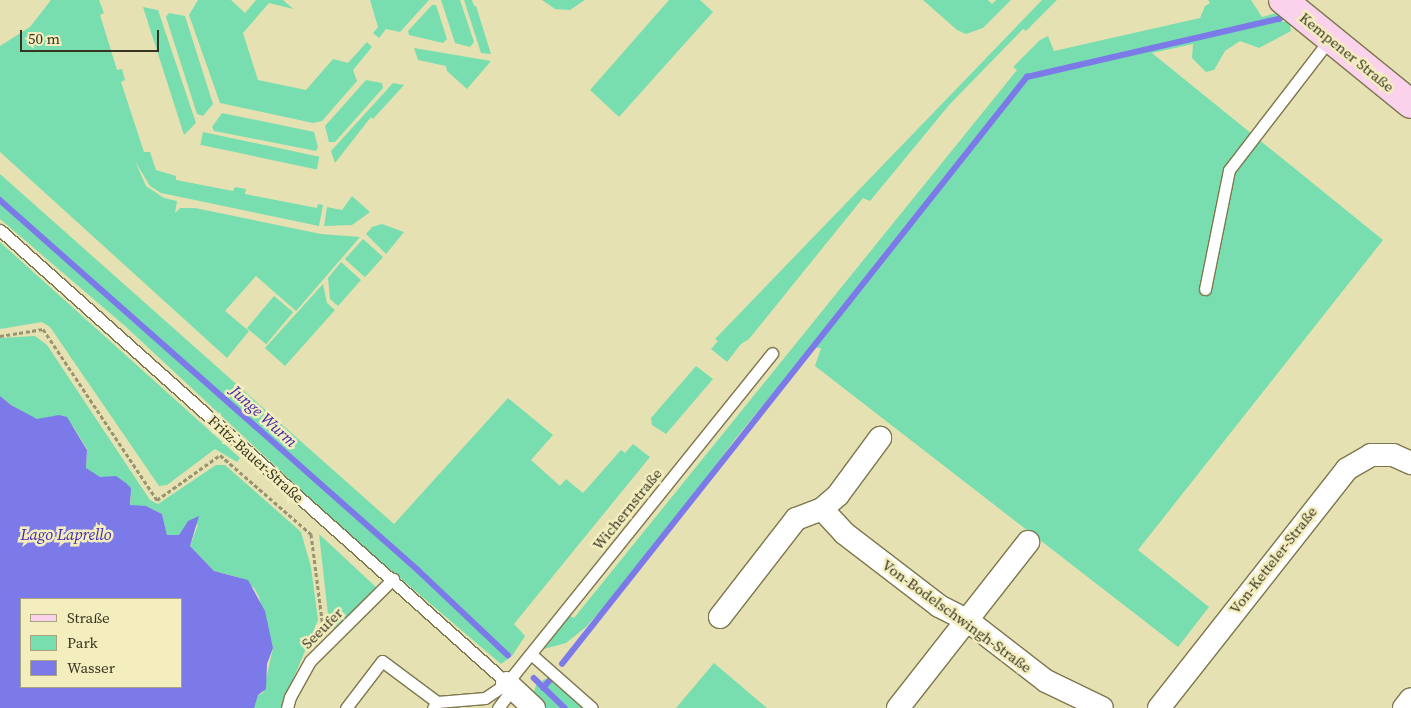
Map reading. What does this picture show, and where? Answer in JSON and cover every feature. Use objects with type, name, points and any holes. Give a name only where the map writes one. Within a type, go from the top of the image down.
[{"type":"main road","name":"Kempener Straße","points":[[1283,0],[1329,40],[1411,104]]},
{"type":"street","points":[[720,617],[796,519],[822,509],[838,495],[880,438]]},
{"type":"street","name":"Von-Ketteler-Straße","points":[[1160,708],[1347,468],[1371,455],[1394,455],[1411,463]]},
{"type":"street","name":"Von-Bodelschwingh-Straße","points":[[822,509],[844,533],[940,606],[967,620],[1046,681],[1102,708]]},
{"type":"street","points":[[898,708],[1028,542]]},
{"type":"street","name":"Fritz-Bauer-Straße","points":[[510,686],[534,708]]},
{"type":"street","points":[[1404,708],[1411,699]]},
{"type":"lane","points":[[1204,289],[1229,170],[1329,40]]},
{"type":"lane","name":"Fritz-Bauer-Straße","points":[[0,230],[393,578],[510,686]]},
{"type":"lane","name":"Wichernstraße","points":[[510,686],[530,654],[772,353]]},
{"type":"lane","name":"Seeufer","points":[[287,708],[290,697],[310,661],[393,578]]},
{"type":"lane","points":[[530,654],[592,708]]},
{"type":"lane","points":[[346,708],[382,660],[435,705],[485,698],[510,686]]},
{"type":"lane","points":[[498,708],[510,686]]},
{"type":"path","points":[[0,336],[43,329],[157,500],[220,455],[311,534],[318,569],[324,636],[329,642]]},
{"type":"green space","points":[[51,0],[99,0],[104,13],[100,15],[117,70],[122,69],[125,80],[121,82],[144,152],[150,152],[156,170],[176,176],[176,180],[233,191],[235,187],[246,189],[245,194],[317,208],[318,204],[323,205],[319,226],[161,193],[150,186],[135,161],[146,186],[164,198],[177,201],[175,213],[180,208],[195,208],[321,234],[360,237],[296,311],[256,276],[225,311],[249,331],[227,358],[0,152],[0,46],[30,27]]},
{"type":"green space","points":[[198,0],[231,0],[245,13],[256,0],[283,0],[293,9],[269,3],[243,33],[258,80],[306,90],[333,59],[348,63],[367,42],[372,47],[353,70],[357,81],[322,121],[313,123],[220,103],[189,15]]},
{"type":"green space","points":[[370,0],[429,0],[400,32],[386,29],[379,38],[373,33],[378,27]]},
{"type":"green space","points":[[441,0],[460,0],[474,42],[470,47],[455,43]]},
{"type":"green space","points":[[464,0],[472,0],[474,6],[476,6],[491,54],[481,53]]},
{"type":"green space","points":[[542,0],[585,0],[570,10],[555,9]]},
{"type":"green space","points":[[669,0],[700,0],[713,12],[619,117],[590,90]]},
{"type":"green space","points":[[923,0],[988,0],[992,4],[996,0],[1011,0],[983,28],[966,34],[957,30]]},
{"type":"green space","points":[[1042,0],[1057,0],[1026,31],[1023,29],[950,104],[870,201],[863,198],[749,339],[741,344],[727,362],[711,349],[718,341],[715,339]]},
{"type":"green space","points":[[1208,0],[1251,0],[1262,17],[1276,13],[1283,22],[1289,21],[1291,31],[1259,48],[1240,41],[1225,51],[1214,70],[1206,72],[1192,58],[1193,44],[1152,53],[1383,240],[1138,550],[1209,607],[1178,647],[815,366],[821,348],[811,347],[736,438],[644,561],[586,627],[566,643],[544,649],[570,616],[574,618],[1017,70],[1013,67],[1040,40],[1048,36],[1054,51],[1200,18],[1205,6],[1210,3]]},
{"type":"green space","points":[[432,5],[436,5],[447,39],[443,43],[409,35],[408,31]]},
{"type":"green space","points":[[143,7],[158,10],[196,123],[184,135]]},
{"type":"green space","points":[[169,13],[185,16],[213,104],[203,116],[197,114],[166,17]]},
{"type":"green space","points":[[414,48],[491,61],[467,89],[447,71],[446,66],[418,60]]},
{"type":"green space","points":[[366,80],[382,83],[383,88],[335,142],[329,142],[325,126]]},
{"type":"green space","points":[[393,83],[404,85],[373,119],[371,117],[335,163],[331,151]]},
{"type":"green space","points":[[222,113],[314,132],[318,147],[316,151],[214,131],[212,127]]},
{"type":"green space","points":[[203,132],[319,157],[317,169],[200,145]]},
{"type":"green space","points":[[0,174],[394,524],[508,398],[553,435],[531,460],[560,486],[566,479],[583,493],[621,450],[625,453],[633,444],[650,457],[514,624],[525,636],[512,656],[501,664],[345,531],[125,326],[0,219]]},
{"type":"green space","points":[[352,196],[370,212],[352,225],[324,226],[327,207],[342,210]]},
{"type":"green space","points":[[382,224],[404,232],[386,254],[366,234],[372,227]]},
{"type":"green space","points":[[363,239],[383,257],[365,277],[345,259]]},
{"type":"green space","points":[[0,242],[240,458],[237,462],[215,449],[167,485],[159,486],[50,327],[42,322],[0,329]]},
{"type":"green space","points":[[341,262],[361,280],[338,306],[330,299],[328,278]]},
{"type":"green space","points":[[323,284],[327,303],[335,310],[285,366],[265,348]]},
{"type":"green space","points":[[274,296],[293,312],[266,344],[247,328]]},
{"type":"green space","points":[[35,336],[47,345],[150,500],[158,504],[216,465],[225,465],[301,532],[311,567],[318,620],[281,708],[254,708],[253,705],[258,695],[263,693],[273,648],[259,597],[254,588],[241,578],[214,571],[190,546],[198,525],[188,521],[179,536],[167,535],[162,514],[146,506],[134,507],[130,505],[131,497],[89,472],[86,468],[87,449],[73,426],[54,416],[37,420],[11,405],[0,396],[0,338]]},
{"type":"green space","points":[[696,366],[713,379],[666,434],[652,425],[651,418]]},
{"type":"green space","points":[[319,534],[377,588],[334,631],[329,623]]},
{"type":"green space","points":[[714,663],[767,708],[676,708]]},
{"type":"green space","points":[[545,679],[551,681],[583,708],[545,708],[533,695],[536,685]]},
{"type":"water","name":"Lago Laprello","points":[[0,396],[11,405],[37,419],[59,415],[67,417],[87,450],[86,468],[100,477],[116,476],[126,483],[131,488],[130,505],[146,506],[162,514],[167,535],[179,535],[188,521],[199,516],[190,546],[214,571],[248,580],[265,611],[273,648],[267,664],[266,689],[258,695],[254,708],[0,708]]},
{"type":"waterway","points":[[562,664],[1027,77],[1279,19],[1286,13]]},
{"type":"waterway","name":"Junge Wurm","points":[[0,200],[418,570],[508,655]]},
{"type":"waterway","name":"Junge Wurm","points":[[534,678],[565,708]]},
{"type":"waterway","points":[[543,688],[550,680]]}]
